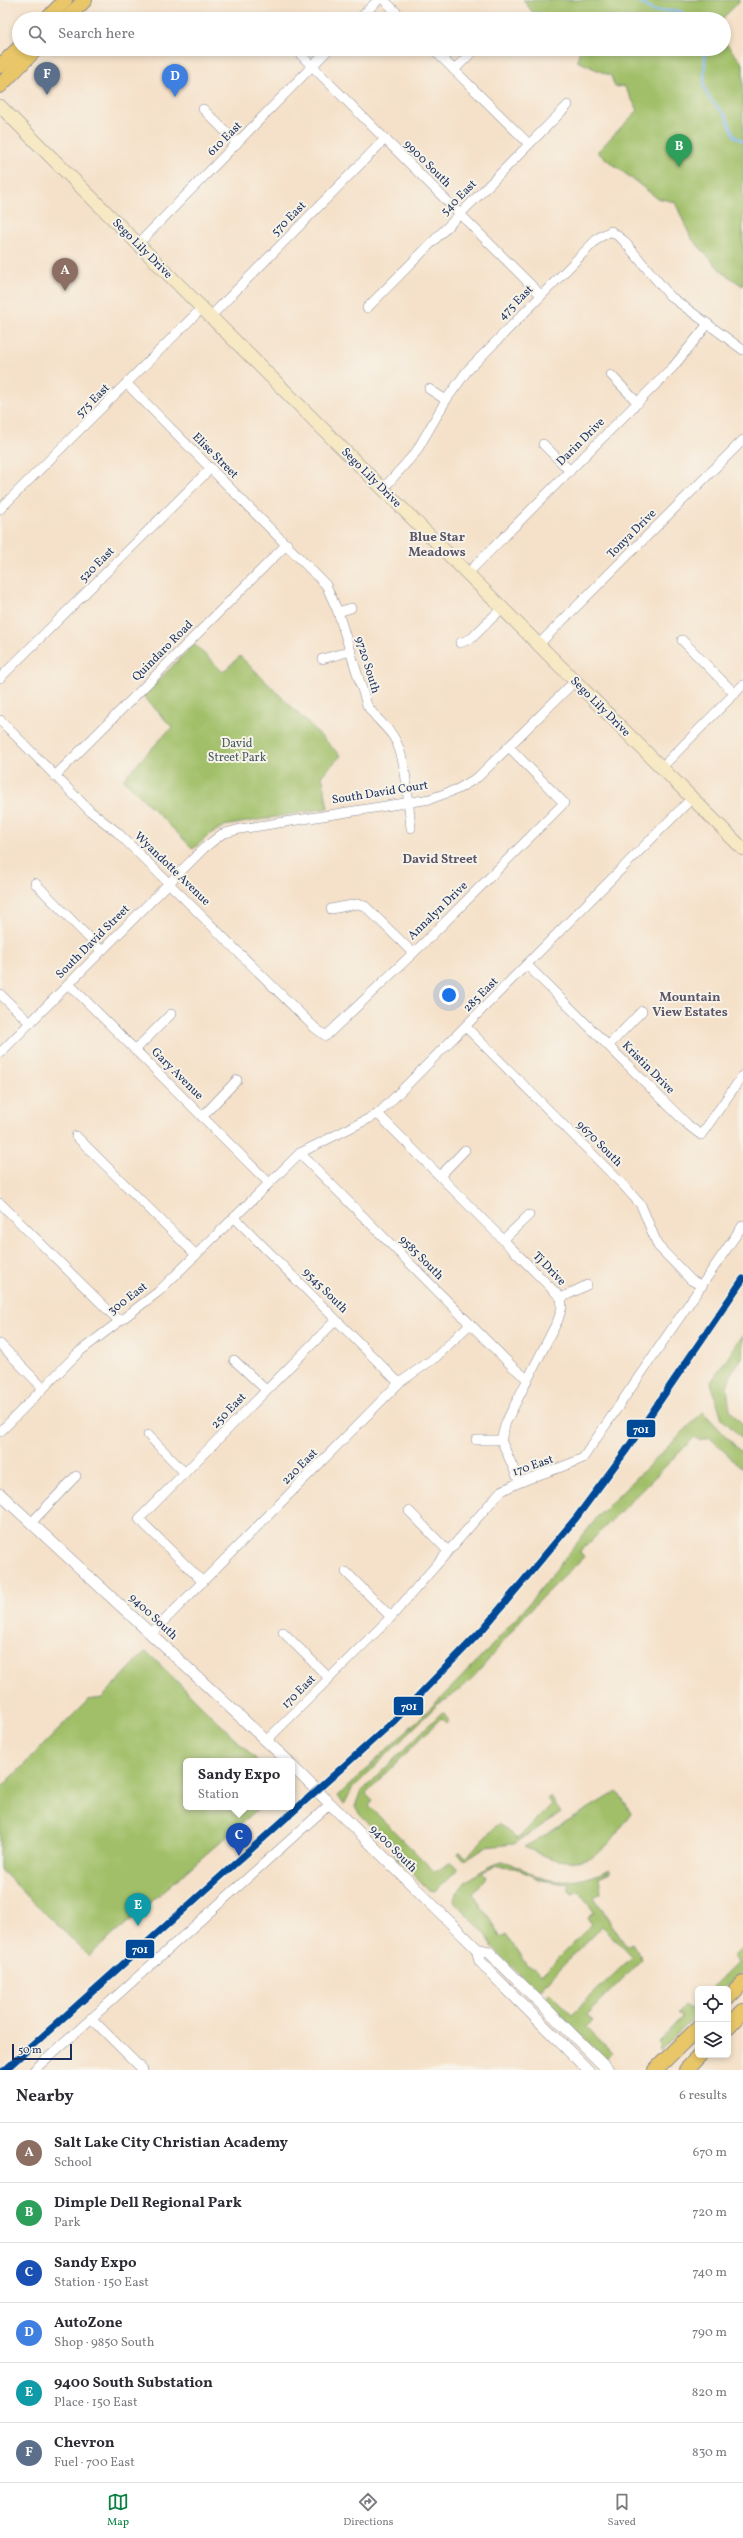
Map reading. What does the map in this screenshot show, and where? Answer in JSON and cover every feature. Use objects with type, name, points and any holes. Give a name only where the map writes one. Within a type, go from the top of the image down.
[{"type":"main road","points":[[54,12],[65,0]]},
{"type":"main road","points":[[73,12],[85,0]]},
{"type":"main road","points":[[0,66],[12,55]]},
{"type":"main road","points":[[0,86],[29,56]]},
{"type":"main road","name":"Sego Lily Drive","points":[[0,106],[137,245],[743,849]]},
{"type":"main road","points":[[731,1995],[743,1983]]},
{"type":"main road","points":[[731,2023],[743,2011]]},
{"type":"main road","points":[[656,2070],[695,2031]]},
{"type":"main road","points":[[686,2070],[697,2058]]},
{"type":"street","points":[[366,12],[378,0]]},
{"type":"street","points":[[384,0],[396,12]]},
{"type":"street","name":"9900 South","points":[[302,56],[541,295]]},
{"type":"street","name":"610 East","points":[[137,245],[323,56]]},
{"type":"street","points":[[440,56],[528,144]]},
{"type":"street","points":[[454,70],[468,56]]},
{"type":"street","name":"540 East","points":[[367,308],[568,105]]},
{"type":"street","points":[[203,109],[237,143]]},
{"type":"street","name":"570 East","points":[[206,313],[385,139]]},
{"type":"street","name":"475 East","points":[[383,490],[416,452],[446,400],[479,358],[598,238],[611,231],[623,240],[670,296],[708,324]]},
{"type":"street","name":"575 East","points":[[0,509],[127,384],[206,313]]},
{"type":"street","points":[[708,324],[743,350]]},
{"type":"street","name":"Darin Drive","points":[[467,574],[638,403],[688,351],[708,324]]},
{"type":"street","points":[[611,376],[638,403]]},
{"type":"street","name":"Elise Street","points":[[127,384],[287,544]]},
{"type":"street","points":[[429,389],[446,400]]},
{"type":"street","name":"Tonya Drive","points":[[538,645],[743,440]]},
{"type":"street","points":[[543,444],[570,470]]},
{"type":"street","name":"520 East","points":[[0,678],[211,468]]},
{"type":"street","name":"9720 South","points":[[287,544],[326,585],[338,612],[367,705],[371,713],[393,736],[399,749],[411,828]]},
{"type":"street","name":"Quindaro Road","points":[[55,776],[287,544]]},
{"type":"street","points":[[338,612],[351,608]]},
{"type":"street","points":[[460,643],[472,638],[502,608]]},
{"type":"street","points":[[682,640],[734,694]]},
{"type":"street","points":[[322,659],[351,651]]},
{"type":"street","points":[[509,747],[575,681]]},
{"type":"street","points":[[661,768],[743,685]]},
{"type":"street","name":"Wyandotte Avenue","points":[[0,720],[55,776],[169,883],[315,1028],[326,1036]]},
{"type":"street","name":"South David Court","points":[[204,848],[222,834],[240,829],[408,802],[445,794],[469,783],[509,747]]},
{"type":"street","name":"Annalyn Drive","points":[[326,1036],[412,952],[427,940],[564,802],[509,747]]},
{"type":"street","name":"285 East","points":[[268,1182],[300,1153],[378,1114],[692,798]]},
{"type":"street","name":"South David Street","points":[[0,1053],[204,848]]},
{"type":"street","points":[[34,883],[101,950]]},
{"type":"street","points":[[331,909],[357,904],[365,906],[412,952]]},
{"type":"street","name":"Kristin Drive","points":[[527,965],[688,1125],[701,1135],[743,1075]]},
{"type":"street","name":"Gary Avenue","points":[[69,984],[268,1182]]},
{"type":"street","points":[[0,994],[30,1023]]},
{"type":"street","points":[[609,1045],[642,1011]]},
{"type":"street","points":[[135,1050],[171,1014]]},
{"type":"street","name":"9670 South","points":[[466,1027],[623,1185],[641,1205],[658,1246],[691,1280],[702,1286]]},
{"type":"street","points":[[202,1116],[237,1080]]},
{"type":"street","name":"Tj Drive","points":[[378,1114],[504,1239],[560,1298],[562,1307],[558,1320],[506,1422],[502,1440]]},
{"type":"street","points":[[76,1136],[196,1255]]},
{"type":"street","points":[[440,1176],[465,1150]]},
{"type":"street","name":"9585 South","points":[[300,1153],[470,1324],[527,1379]]},
{"type":"street","name":"300 East","points":[[0,1432],[79,1352],[158,1292],[268,1182]]},
{"type":"street","points":[[0,1203],[119,1321]]},
{"type":"street","points":[[504,1239],[528,1215]]},
{"type":"street","name":"9545 South","points":[[234,1217],[399,1383]]},
{"type":"street","name":"170 East","points":[[267,1740],[391,1617],[500,1492],[519,1482],[563,1468],[583,1458],[743,1225]]},
{"type":"street","points":[[560,1298],[587,1285]]},
{"type":"street","name":"250 East","points":[[203,1582],[139,1519],[336,1320]]},
{"type":"street","name":"220 East","points":[[152,1633],[399,1383],[436,1357],[470,1324]]},
{"type":"street","points":[[0,1344],[43,1388]]},
{"type":"street","points":[[234,1360],[266,1390]]},
{"type":"street","points":[[148,1435],[185,1474]]},
{"type":"street","points":[[476,1440],[502,1440],[519,1482]]},
{"type":"street","points":[[31,1523],[76,1476]]},
{"type":"street","name":"9400 South","points":[[0,1494],[152,1633],[285,1758]]},
{"type":"street","points":[[409,1511],[448,1551]]},
{"type":"street","points":[[346,1572],[391,1617]]},
{"type":"street","points":[[283,1632],[329,1678]]},
{"type":"street","name":"9400 South","points":[[295,1769],[478,1949],[489,1952],[608,2070]]},
{"type":"street","points":[[34,2070],[330,1804]]},
{"type":"street","name":"9400 South","points":[[478,1949],[480,1961],[484,1966],[588,2070]]},
{"type":"street","points":[[91,2018],[143,2070]]},
{"type":"green space","points":[[523,0],[741,0],[729,12],[532,12]]},
{"type":"green space","points":[[731,49],[743,64],[743,286],[722,272],[691,238],[675,202],[657,198],[597,152],[638,110],[624,86],[615,87],[611,76],[577,61],[578,56],[731,56]]},
{"type":"green space","name":"David Street Park","points":[[194,644],[223,672],[240,656],[341,756],[322,775],[328,808],[224,826],[209,835],[193,849],[123,779],[172,727],[143,696]]},
{"type":"green space","points":[[743,1335],[743,1356],[732,1373],[727,1387],[730,1410],[743,1425],[743,1439],[722,1419],[711,1382]]},
{"type":"green space","points":[[703,1412],[743,1454],[743,1469],[710,1438],[700,1441],[695,1437],[580,1552],[584,1557],[527,1613],[475,1675],[463,1687],[438,1704],[352,1789],[344,1805],[338,1796],[441,1698],[489,1649],[536,1595],[599,1515]]},
{"type":"green space","points":[[146,1651],[255,1758],[183,1758],[183,1810],[257,1810],[89,1956],[0,1869],[0,1789],[88,1700],[102,1698]]},
{"type":"green space","points":[[444,1713],[449,1720],[446,1723],[441,1718],[366,1794],[373,1801],[369,1806],[435,1872],[451,1862],[458,1869],[435,1891],[429,1890],[398,1859],[389,1844],[360,1815],[355,1806],[360,1793],[440,1714]]},
{"type":"green space","points":[[617,1791],[631,1813],[611,1841],[601,1851],[591,1857],[570,1861],[548,1857],[525,1847]]},
{"type":"green space","points":[[551,1796],[561,1813],[514,1844],[485,1847],[465,1860],[458,1854],[460,1852],[466,1857],[499,1823],[517,1839],[552,1804],[547,1799]]},
{"type":"green space","points":[[503,1862],[511,1864],[543,1878],[563,1881],[572,1881],[592,1877],[610,1869],[612,1871],[599,1877],[601,1893],[594,1897],[626,1946],[632,1943],[642,1959],[587,2015],[592,2021],[586,2027],[612,2053],[605,2059],[545,1998],[550,1993],[572,2014],[632,1957],[602,1926],[541,1988],[536,1989],[532,1987],[493,1948],[487,1936],[454,1901],[460,1889],[466,1883],[481,1871]],"holes":[[[497,1866],[515,1867],[540,1880],[569,1884],[569,1891],[574,1894],[579,1891],[594,1912],[588,1917],[592,1924],[541,1975],[536,1969],[527,1966],[506,1934],[501,1937],[473,1894],[486,1877],[482,1872]]]},
{"type":"green space","points":[[743,1947],[743,1972],[727,1986],[714,1986],[738,1962],[733,1957]]},
{"type":"green space","points":[[695,2005],[695,2016],[660,2051],[658,2049],[661,2045],[658,2042],[682,2017],[677,2012],[684,2006],[689,2010]]},
{"type":"waterway","points":[[635,0],[654,11],[681,12]]},
{"type":"waterway","points":[[705,56],[704,86],[709,98],[726,116],[735,137],[743,141]]},
{"type":"transit line","name":"701","points":[[295,1810],[393,1722],[483,1629],[576,1518],[625,1452],[743,1279]]},
{"type":"transit line","name":"701","points":[[5,2070],[295,1810]]},
{"type":"place","name":"Chevron","points":[[47,95]]},
{"type":"place","name":"AutoZone","points":[[175,97]]},
{"type":"place","name":"Dimple Dell Regional Park","points":[[679,167]]},
{"type":"place","name":"Salt Lake City Christian Academy","points":[[65,291]]},
{"type":"place","name":"Sandy Expo","points":[[239,1856]]},
{"type":"place","name":"9400 South Substation","points":[[138,1926]]},
{"type":"district","name":"Blue Star Meadows","points":[[437,546]]},
{"type":"district","name":"David Street","points":[[440,860]]},
{"type":"district","name":"Mountain View Estates","points":[[690,1006]]}]
